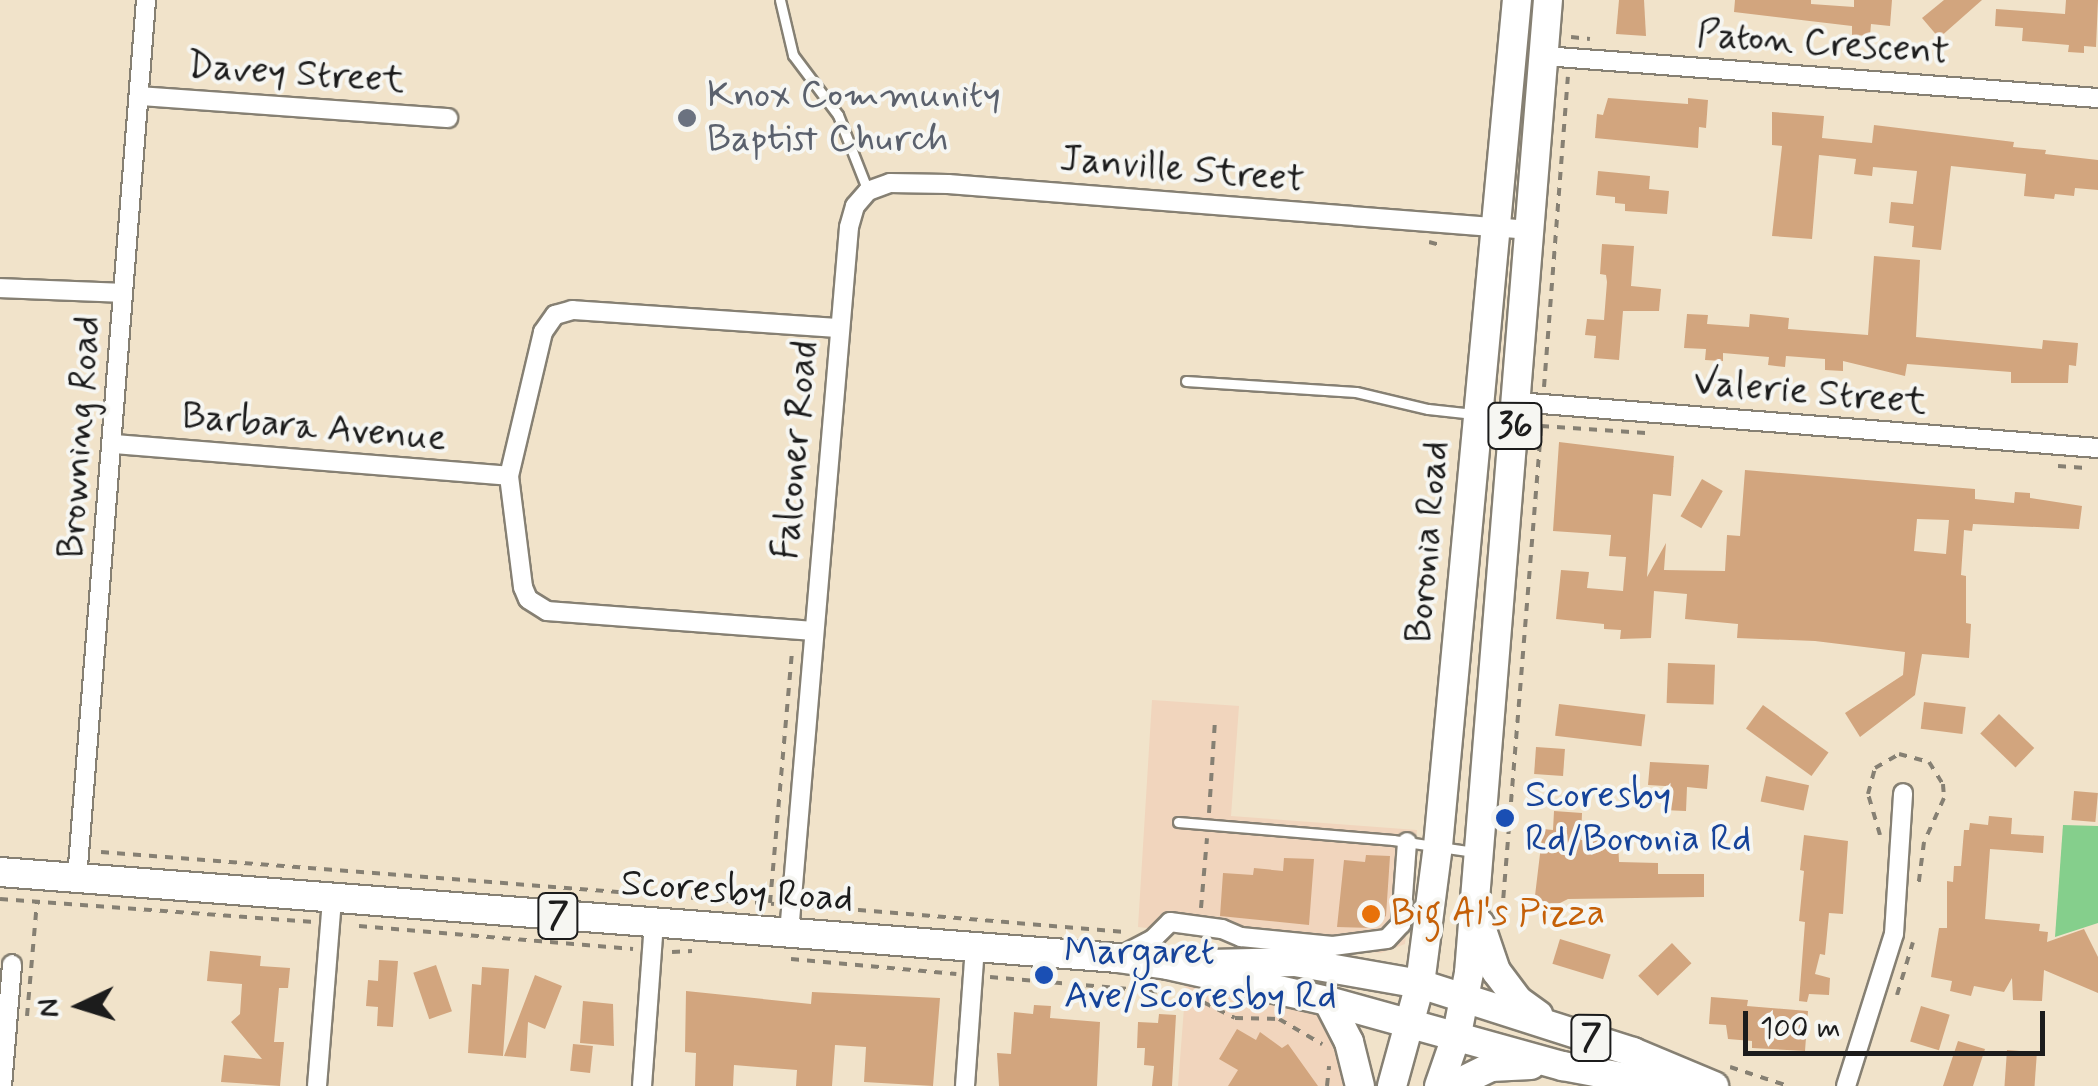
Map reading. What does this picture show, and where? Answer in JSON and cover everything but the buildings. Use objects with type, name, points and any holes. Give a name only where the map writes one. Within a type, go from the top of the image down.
[{"type":"main road","name":"Boronia Road","points":[[1392,1086],[1420,984],[1438,846],[1492,227],[1516,0]]},
{"type":"main road","name":"Boronia Road","points":[[1440,1086],[1457,1034],[1475,908],[1548,0]]},
{"type":"main road","name":"Scoresby Road","points":[[0,872],[654,922],[783,945],[975,947],[1117,958],[1168,965],[1328,1001],[1563,1066],[1670,1086]]},
{"type":"main road","points":[[1475,908],[1496,971],[1519,1001],[1550,1024]]},
{"type":"main road","name":"Scoresby Road","points":[[1168,965],[1295,962],[1420,984],[1715,1074]]},
{"type":"main road","points":[[1328,1001],[1350,1042],[1360,1086]]},
{"type":"main road","points":[[1452,1086],[1498,1066],[1563,1066]]},
{"type":"street","name":"Browning Road","points":[[78,878],[146,0]]},
{"type":"street","name":"Paton Crescent","points":[[1544,56],[2098,98]]},
{"type":"street","name":"Davey Street","points":[[140,96],[448,118]]},
{"type":"street","name":"Janville Street","points":[[868,191],[890,183],[948,184],[1530,230]]},
{"type":"street","name":"Falconer Road","points":[[783,945],[849,227],[855,206],[868,191]]},
{"type":"street","points":[[0,288],[124,293]]},
{"type":"street","points":[[814,631],[547,610],[528,599],[523,586],[510,476],[544,332],[555,315],[572,310],[840,328]]},
{"type":"street","name":"Valerie Street","points":[[1517,402],[2098,448]]},
{"type":"street","name":"Barbara Avenue","points":[[114,444],[510,476]]},
{"type":"street","points":[[1846,1086],[1894,934],[1903,792]]},
{"type":"street","points":[[1117,958],[1152,939],[1170,922],[1222,929],[1241,937],[1333,946],[1387,939],[1400,924],[1406,842]]},
{"type":"street","points":[[317,1086],[332,898]]},
{"type":"street","points":[[642,1086],[654,922]]},
{"type":"street","points":[[965,1086],[975,947]]},
{"type":"street","points":[[2,1086],[12,964]]},
{"type":"lane","points":[[780,0],[794,56],[838,115],[868,191]]},
{"type":"lane","points":[[1186,381],[1356,392],[1428,409],[1476,414]]},
{"type":"lane","points":[[1178,822],[1480,852]]},
{"type":"path","points":[[1544,391],[1568,76]]},
{"type":"path","points":[[1424,240],[1440,245]]},
{"type":"path","points":[[1502,921],[1541,426]]},
{"type":"path","points":[[100,852],[770,903],[792,651]]},
{"type":"path","points":[[812,896],[815,907],[1138,933]]},
{"type":"path","points":[[0,899],[310,922]]},
{"type":"path","points":[[350,925],[632,950]]},
{"type":"path","points":[[783,945],[953,974]]},
{"type":"path","points":[[672,952],[698,950]]},
{"type":"path","points":[[992,977],[1188,994],[1235,1018],[1268,1016],[1289,1022],[1328,1051]]},
{"type":"path","points":[[1328,1086],[1329,1058]]},
{"type":"path","points":[[1715,1074],[1788,1086]]},
{"type":"shaded area","points":[[1152,700],[1239,706],[1231,816],[1417,830],[1405,944],[1381,953],[1138,927]]},
{"type":"shaded area","points":[[1187,969],[1328,1001],[1360,1086],[1178,1086]]},
{"type":"green space","points":[[2063,825],[2098,826],[2098,923],[2055,937]]},
{"type":"place","name":"Knox Community Baptist Church","points":[[687,118]]},
{"type":"place","name":"Scoresby Rd/Boronia Rd","points":[[1505,818]]},
{"type":"place","name":"Big Al's Pizza","points":[[1371,914]]},
{"type":"place","name":"Margaret Ave/Scoresby Rd","points":[[1044,975]]}]
